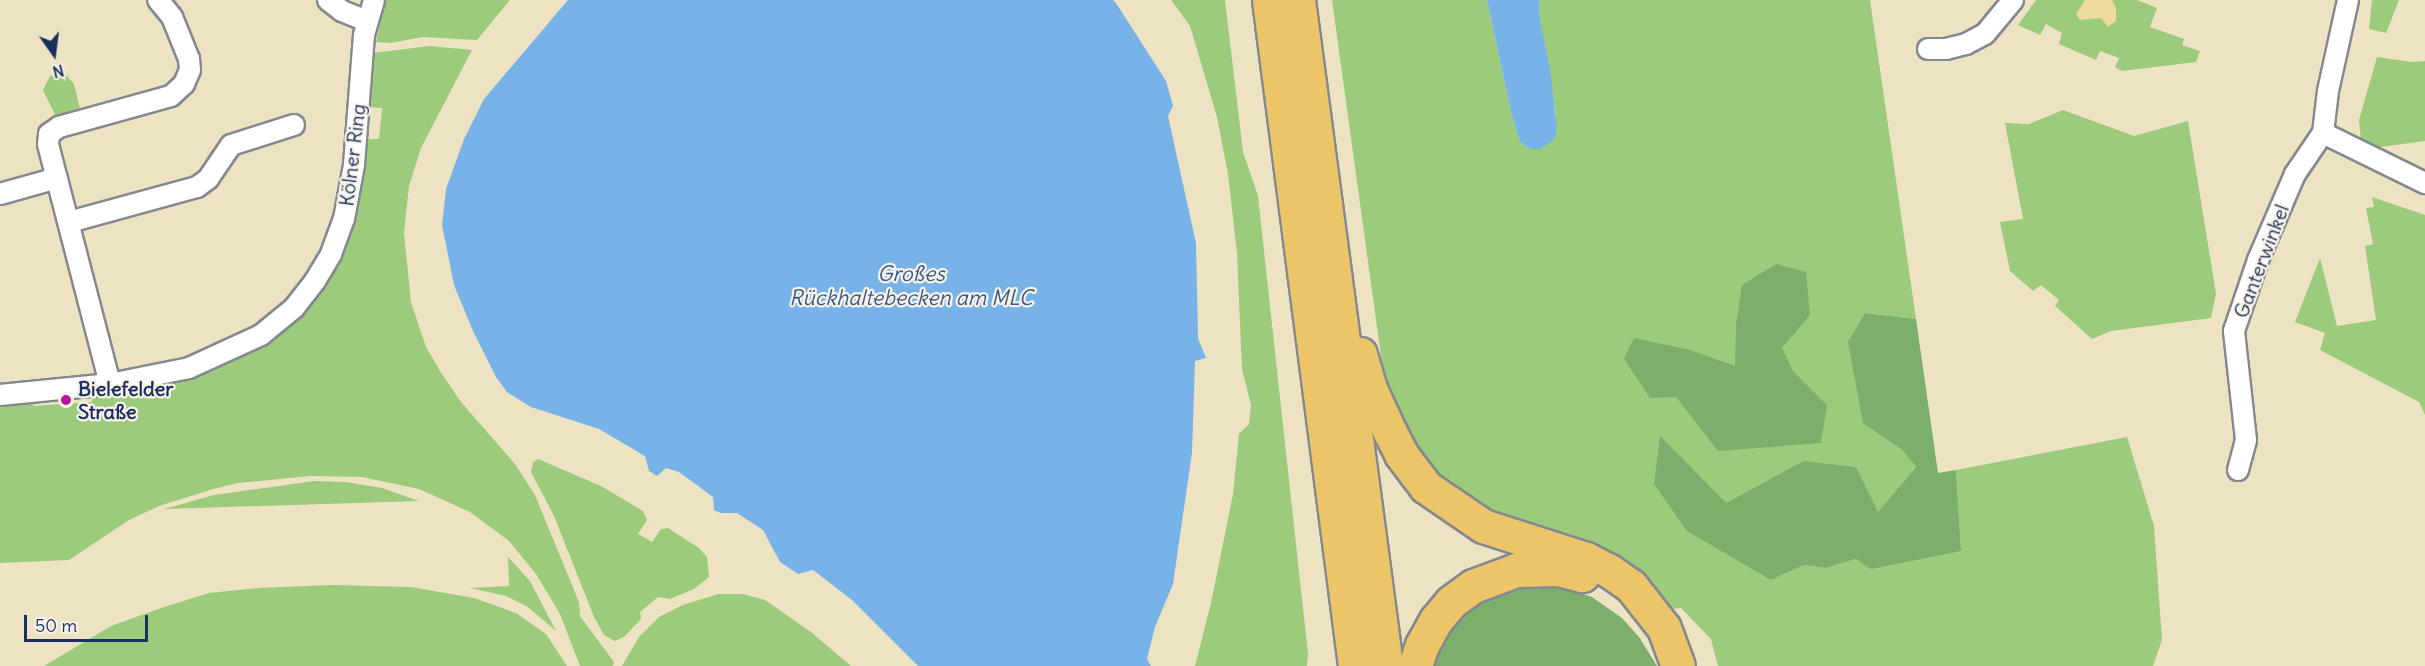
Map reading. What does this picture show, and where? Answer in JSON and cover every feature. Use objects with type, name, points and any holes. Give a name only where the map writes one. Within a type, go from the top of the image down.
[{"type":"highway","points":[[1269,0],[1355,666]]},
{"type":"highway","points":[[1298,0],[1386,666]]},
{"type":"highway","points":[[1328,236],[1370,389],[1397,447],[1414,473],[1426,487],[1483,526],[1560,550],[1615,575],[1647,603],[1664,628],[1676,661]]},
{"type":"highway","points":[[1341,561],[1342,666]]},
{"type":"highway","points":[[1415,666],[1422,645],[1436,620],[1452,602],[1473,586],[1494,576],[1516,570],[1539,568],[1559,569],[1579,574],[1617,594],[1633,606],[1676,661]]},
{"type":"street","points":[[110,384],[48,144],[49,134],[59,127],[171,96],[184,84],[190,70],[189,59],[172,17],[158,0]]},
{"type":"street","points":[[328,0],[342,11],[367,21]]},
{"type":"street","name":"Kölner Ring","points":[[0,395],[110,384],[189,368],[252,340],[294,308],[315,281],[331,254],[345,212],[354,165],[362,48],[374,0]]},
{"type":"street","points":[[1928,49],[1966,44],[1985,34],[2013,0]]},
{"type":"street","points":[[2348,0],[2328,91],[2323,133],[2425,183]]},
{"type":"street","points":[[69,222],[197,187],[208,179],[231,145],[294,125]]},
{"type":"street","name":"Ganterwinkel","points":[[2238,471],[2246,440],[2234,331],[2258,260],[2295,174],[2323,133]]},
{"type":"street","points":[[0,194],[57,178]]},
{"type":"green space","points":[[386,0],[510,0],[477,40],[423,37],[390,43],[376,42]]},
{"type":"green space","points":[[1171,0],[1225,0],[1243,152],[1258,196],[1308,654],[1307,666],[1195,666],[1211,603],[1233,494],[1239,434],[1249,424],[1251,405],[1242,369],[1237,253],[1228,174],[1217,117],[1190,26]]},
{"type":"green space","points":[[1332,0],[1487,0],[1512,116],[1520,142],[1530,149],[1541,149],[1556,114],[1540,21],[1539,0],[1870,0],[1916,319],[1865,313],[1863,422],[1902,450],[1916,467],[1878,513],[1803,461],[1726,503],[1771,580],[1804,565],[1826,568],[1856,559],[1961,551],[1956,470],[2127,437],[2154,526],[2162,640],[2153,666],[1718,666],[1711,639],[1681,608],[1672,609],[1656,588],[1640,574],[1490,512],[1436,475],[1414,446],[1385,385]]},
{"type":"green space","points":[[2036,0],[2137,0],[2157,8],[2150,27],[2184,39],[2182,45],[2200,51],[2196,62],[2122,71],[2115,67],[2119,58],[2100,51],[2096,60],[2059,44],[2062,33],[2046,24],[2040,35],[2018,25]]},
{"type":"green space","points":[[2372,0],[2399,0],[2386,33],[2369,29]]},
{"type":"green space","points":[[429,46],[472,50],[421,148],[409,186],[404,233],[411,302],[426,347],[440,371],[461,402],[515,464],[535,495],[579,602],[580,616],[614,662],[613,666],[580,666],[560,614],[536,574],[509,541],[470,512],[419,489],[362,477],[310,476],[238,483],[159,506],[129,520],[69,560],[0,563],[0,405],[33,403],[34,406],[92,402],[93,396],[174,382],[212,369],[260,346],[294,319],[322,288],[343,252],[355,217],[364,174],[366,139],[379,139],[382,108],[368,107],[373,53]]},
{"type":"green space","points":[[2377,57],[2412,62],[2425,61],[2425,141],[2373,148],[2361,142],[2359,120]]},
{"type":"green space","points":[[61,74],[67,76],[74,84],[81,113],[57,119],[43,90],[50,76]]},
{"type":"green space","points":[[2063,110],[2134,136],[2188,121],[2216,294],[2211,318],[2111,331],[2092,339],[2055,306],[2059,300],[2041,285],[2033,291],[2010,271],[2000,222],[2023,219],[2005,123],[2029,124]]},
{"type":"green space","points":[[2372,197],[2425,215],[2425,415],[2419,402],[2320,350],[2325,333],[2295,322],[2320,258],[2337,326],[2376,320],[2365,246],[2373,244],[2366,208],[2374,207]]},
{"type":"green space","points":[[1776,264],[1806,272],[1810,315],[1782,348],[1793,371],[1827,405],[1821,443],[1718,451],[1676,397],[1650,398],[1624,359],[1634,338],[1690,350],[1735,366],[1736,325],[1742,285]]},
{"type":"green space","points":[[1865,313],[1916,319],[1938,473],[1956,470],[1961,551],[1871,569],[1856,559],[1826,568],[1804,565],[1771,580],[1687,531],[1654,484],[1660,436],[1726,503],[1803,461],[1856,467],[1878,512],[1916,467],[1902,450],[1863,423],[1848,342]]},
{"type":"green space","points":[[538,459],[601,486],[643,511],[647,520],[638,534],[652,542],[661,529],[668,528],[699,548],[707,557],[709,577],[694,589],[670,599],[658,597],[640,612],[641,619],[625,636],[615,641],[604,635],[594,617],[554,516],[531,472],[533,462]]},
{"type":"green space","points":[[314,481],[346,482],[382,488],[419,501],[164,509],[214,495]]},
{"type":"green space","points":[[508,557],[530,581],[556,631],[528,607],[506,596],[470,588],[509,586]]},
{"type":"green space","points":[[332,585],[411,587],[474,598],[516,613],[546,634],[567,666],[44,666],[111,626],[209,593],[258,588]]},
{"type":"green space","points":[[1557,585],[1592,597],[1622,618],[1639,637],[1657,666],[1433,666],[1439,645],[1449,629],[1481,600],[1519,586]]},
{"type":"green space","points":[[718,594],[743,594],[765,600],[811,632],[851,666],[622,666],[639,637],[659,617],[683,605]]},
{"type":"sand","points":[[2085,0],[2112,0],[2116,8],[2116,21],[2108,27],[2101,18],[2080,20],[2076,14]]},
{"type":"water","name":"Großes Rückhaltebecken am MLC","points":[[568,0],[1113,0],[1116,3],[1166,81],[1173,106],[1168,116],[1196,243],[1198,338],[1206,358],[1195,361],[1192,453],[1173,584],[1155,627],[1147,659],[1151,666],[918,666],[852,600],[813,570],[798,574],[780,562],[763,530],[737,513],[721,513],[714,510],[713,497],[679,472],[666,468],[657,476],[649,471],[645,456],[599,429],[531,407],[507,392],[496,377],[473,331],[454,285],[442,225],[446,189],[464,139],[484,99]]},
{"type":"water","points":[[1487,0],[1539,0],[1540,21],[1550,69],[1557,127],[1555,138],[1541,149],[1530,149],[1520,142],[1512,116]]},
{"type":"place","name":"Bielefelder Straße","points":[[66,400]]}]
